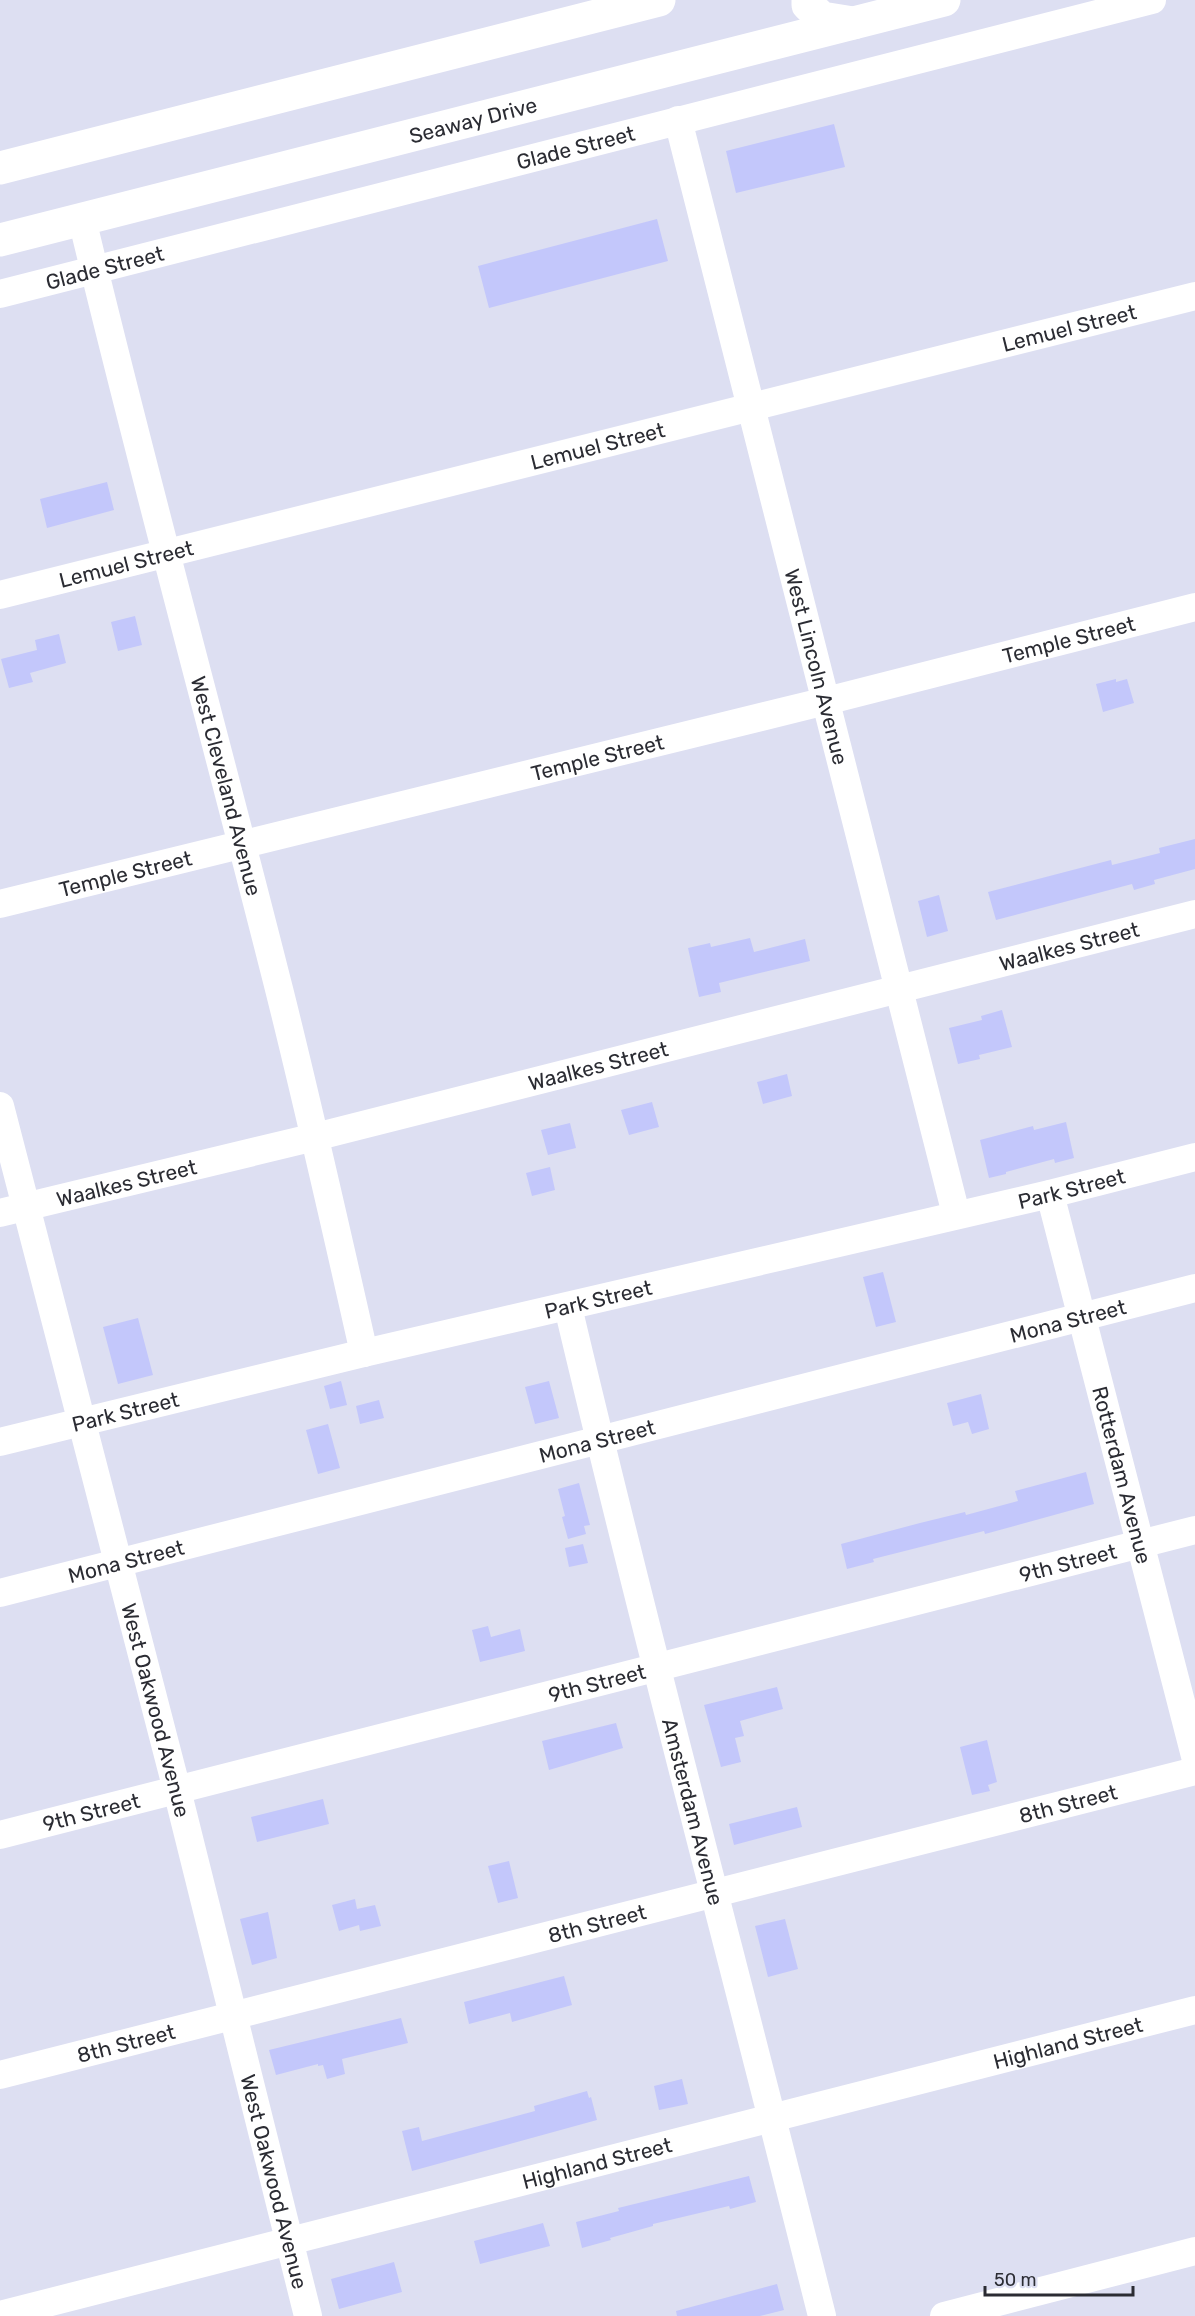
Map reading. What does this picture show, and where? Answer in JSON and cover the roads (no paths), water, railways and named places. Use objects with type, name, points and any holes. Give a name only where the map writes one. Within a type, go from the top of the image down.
[{"type":"highway","points":[[0,168],[659,0]]},
{"type":"highway","points":[[808,0],[808,5],[822,18],[853,23]]},
{"type":"highway","name":"Seaway Drive","points":[[0,240],[944,0]]},
{"type":"street","name":"Glade Street","points":[[0,294],[94,272],[678,120],[1152,0]]},
{"type":"street","name":"West Lincoln Avenue","points":[[678,120],[956,1214]]},
{"type":"street","name":"West Cleveland Avenue","points":[[82,219],[128,409],[168,553],[315,1137],[364,1353]]},
{"type":"street","name":"Lemuel Street","points":[[0,595],[1195,296]]},
{"type":"street","name":"Temple Street","points":[[0,904],[826,701],[1195,607]]},
{"type":"street","name":"Waalkes Street","points":[[13,1209],[315,1137],[1195,914]]},
{"type":"street","name":"West Oakwood Avenue","points":[[0,1106],[13,1209],[81,1423],[177,1790],[308,2316]]},
{"type":"street","name":"Park Street","points":[[0,1442],[364,1353],[1050,1194],[1195,1157]]},
{"type":"street","name":"Rotterdam Avenue","points":[[1050,1194],[1195,1756]]},
{"type":"street","name":"Mona Street","points":[[0,1593],[1195,1288]]},
{"type":"street","name":"Amsterdam Avenue","points":[[568,1307],[656,1668],[822,2316]]},
{"type":"street","name":"9th Street","points":[[0,1835],[1195,1530]]},
{"type":"street","name":"8th Street","points":[[0,2075],[1195,1771]]},
{"type":"street","name":"Highland Street","points":[[0,2315],[1195,2010]]},
{"type":"street","points":[[944,2316],[1195,2251]]}]
